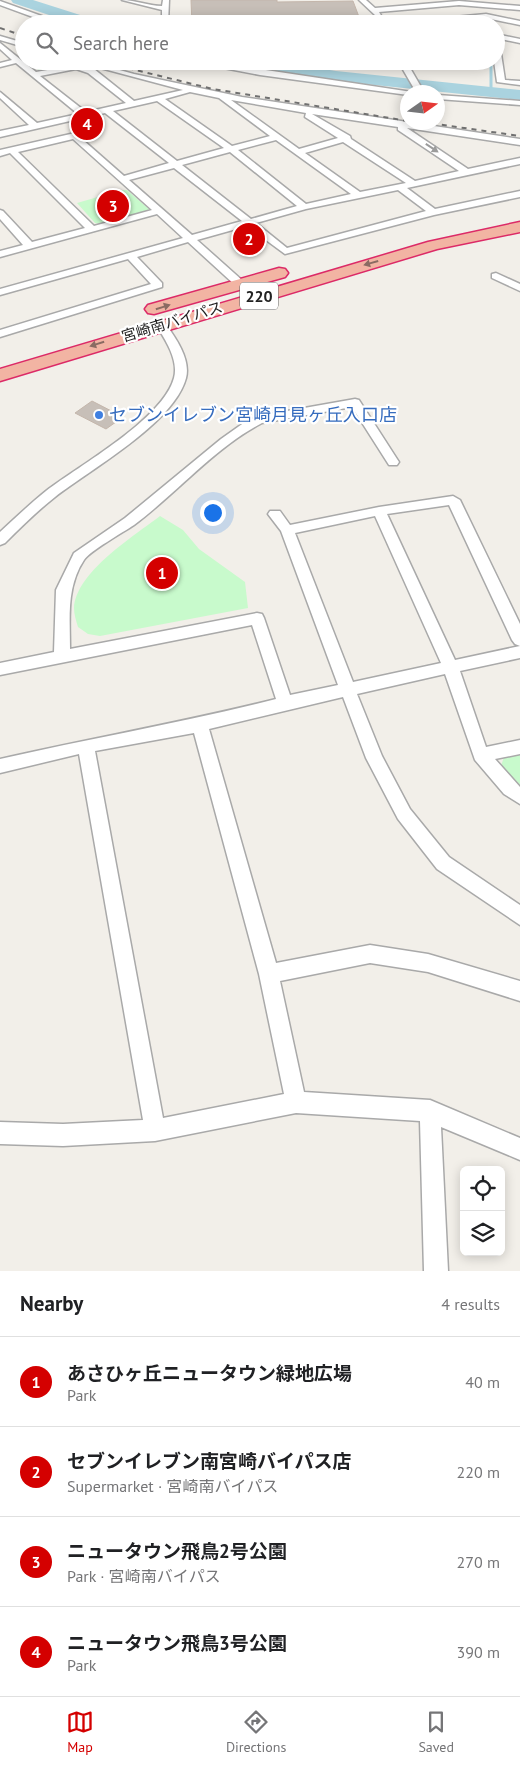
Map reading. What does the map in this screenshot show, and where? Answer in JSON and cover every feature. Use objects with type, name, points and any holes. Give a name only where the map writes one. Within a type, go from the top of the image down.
[{"type":"highway","name":"宮崎南バイパス","points":[[138,314],[239,283],[421,237],[520,216]]},
{"type":"highway","name":"宮崎南バイパス","points":[[0,375],[161,325],[434,246],[520,227]]},
{"type":"highway","name":"宮崎南バイパス","points":[[0,360],[101,326]]},
{"type":"street","points":[[125,0],[155,8],[166,4]]},
{"type":"street","points":[[362,0],[377,15]]},
{"type":"street","points":[[0,3],[34,15]]},
{"type":"street","points":[[374,10],[434,4],[474,4],[520,8]]},
{"type":"street","points":[[434,4],[443,15]]},
{"type":"street","points":[[505,19],[520,22]]},
{"type":"street","points":[[0,38],[15,42]]},
{"type":"street","points":[[505,38],[520,41]]},
{"type":"street","points":[[0,45],[15,59]]},
{"type":"street","points":[[0,65],[15,61]]},
{"type":"street","points":[[27,70],[84,115]]},
{"type":"street","points":[[34,76],[62,70]]},
{"type":"street","points":[[87,70],[132,104]]},
{"type":"street","points":[[112,70],[190,91],[300,110],[520,142]]},
{"type":"street","points":[[243,70],[400,92]]},
{"type":"street","points":[[408,70],[416,85]]},
{"type":"street","points":[[499,70],[501,82],[520,83]]},
{"type":"street","points":[[0,134],[190,91]]},
{"type":"street","points":[[0,94],[35,126]]},
{"type":"street","points":[[219,96],[358,194]]},
{"type":"street","points":[[445,97],[520,103]]},
{"type":"street","points":[[158,98],[232,150],[304,207]]},
{"type":"street","points":[[107,110],[285,251],[433,212],[520,194]]},
{"type":"street","points":[[300,110],[347,138],[413,182]]},
{"type":"street","points":[[398,125],[466,170]]},
{"type":"street","points":[[0,153],[75,136],[239,283]]},
{"type":"street","points":[[122,179],[276,137]]},
{"type":"street","points":[[298,152],[347,138]]},
{"type":"street","points":[[11,150],[92,229]]},
{"type":"street","points":[[0,292],[304,207],[466,170],[520,160]]},
{"type":"street","points":[[399,186],[433,212]]},
{"type":"street","points":[[0,254],[159,211]]},
{"type":"street","points":[[0,213],[30,246]]},
{"type":"street","points":[[0,334],[158,286],[130,255]]},
{"type":"street","points":[[496,276],[520,288]]},
{"type":"street","points":[[0,540],[24,516],[137,431],[166,405],[180,378],[174,346],[161,325]]},
{"type":"street","points":[[62,655],[63,590],[79,556],[130,521],[225,442],[250,425],[259,420],[355,404],[393,462]]},
{"type":"street","points":[[288,530],[379,511],[453,500],[520,640]]},
{"type":"street","points":[[379,511],[450,666],[481,755],[510,789],[520,797]]},
{"type":"street","points":[[276,514],[288,530],[374,758],[404,814],[443,863],[520,916]]},
{"type":"street","points":[[0,669],[62,655],[257,618],[285,703]]},
{"type":"street","points":[[0,766],[86,746],[200,725],[285,703],[348,691],[450,666],[520,652]]},
{"type":"street","points":[[200,725],[269,974],[296,1102]]},
{"type":"street","points":[[86,746],[155,1130]]},
{"type":"street","points":[[481,755],[520,746]]},
{"type":"street","points":[[269,974],[370,954],[428,963],[520,991]]},
{"type":"street","points":[[0,1133],[63,1135],[155,1130],[296,1102],[366,1104],[430,1111],[520,1149]]},
{"type":"street","points":[[430,1111],[436,1271]]},
{"type":"green space","points":[[91,117],[105,126],[83,133],[71,122]]},
{"type":"green space","points":[[127,190],[150,210],[101,224],[95,223],[77,203]]},
{"type":"green space","points":[[160,516],[183,530],[199,549],[245,582],[248,608],[100,636],[88,634],[78,627],[74,610],[77,595],[85,581],[108,556]]},
{"type":"green space","points":[[520,753],[520,785],[501,766],[504,757]]},
{"type":"building","points":[[191,0],[353,1],[358,15],[192,15]]},
{"type":"building","points":[[248,229],[266,245],[250,249],[232,233]]},
{"type":"building","name":"セブンイレブン宮崎月見ヶ丘入口店","points":[[92,401],[123,417],[106,429],[75,413]]},
{"type":"waterway","points":[[18,0],[65,15]]},
{"type":"waterway","points":[[297,70],[336,76],[520,95]]},
{"type":"waterway","points":[[491,70],[491,92]]},
{"type":"railway","points":[[0,28],[15,33]]},
{"type":"railway","points":[[136,70],[213,89],[400,120]]},
{"type":"railway","points":[[445,125],[520,136]]},
{"type":"place","name":"ニュータウン飛鳥3号公園","points":[[87,124]]},
{"type":"place","name":"ニュータウン飛鳥2号公園","points":[[113,206]]},
{"type":"place","name":"セブンイレブン南宮崎バイパス店","points":[[249,239]]},
{"type":"place","name":"セブンイレブン宮崎月見ヶ丘入口店","points":[[99,415]]},
{"type":"place","name":"あさひヶ丘ニュータウン緑地広場","points":[[162,573]]}]
